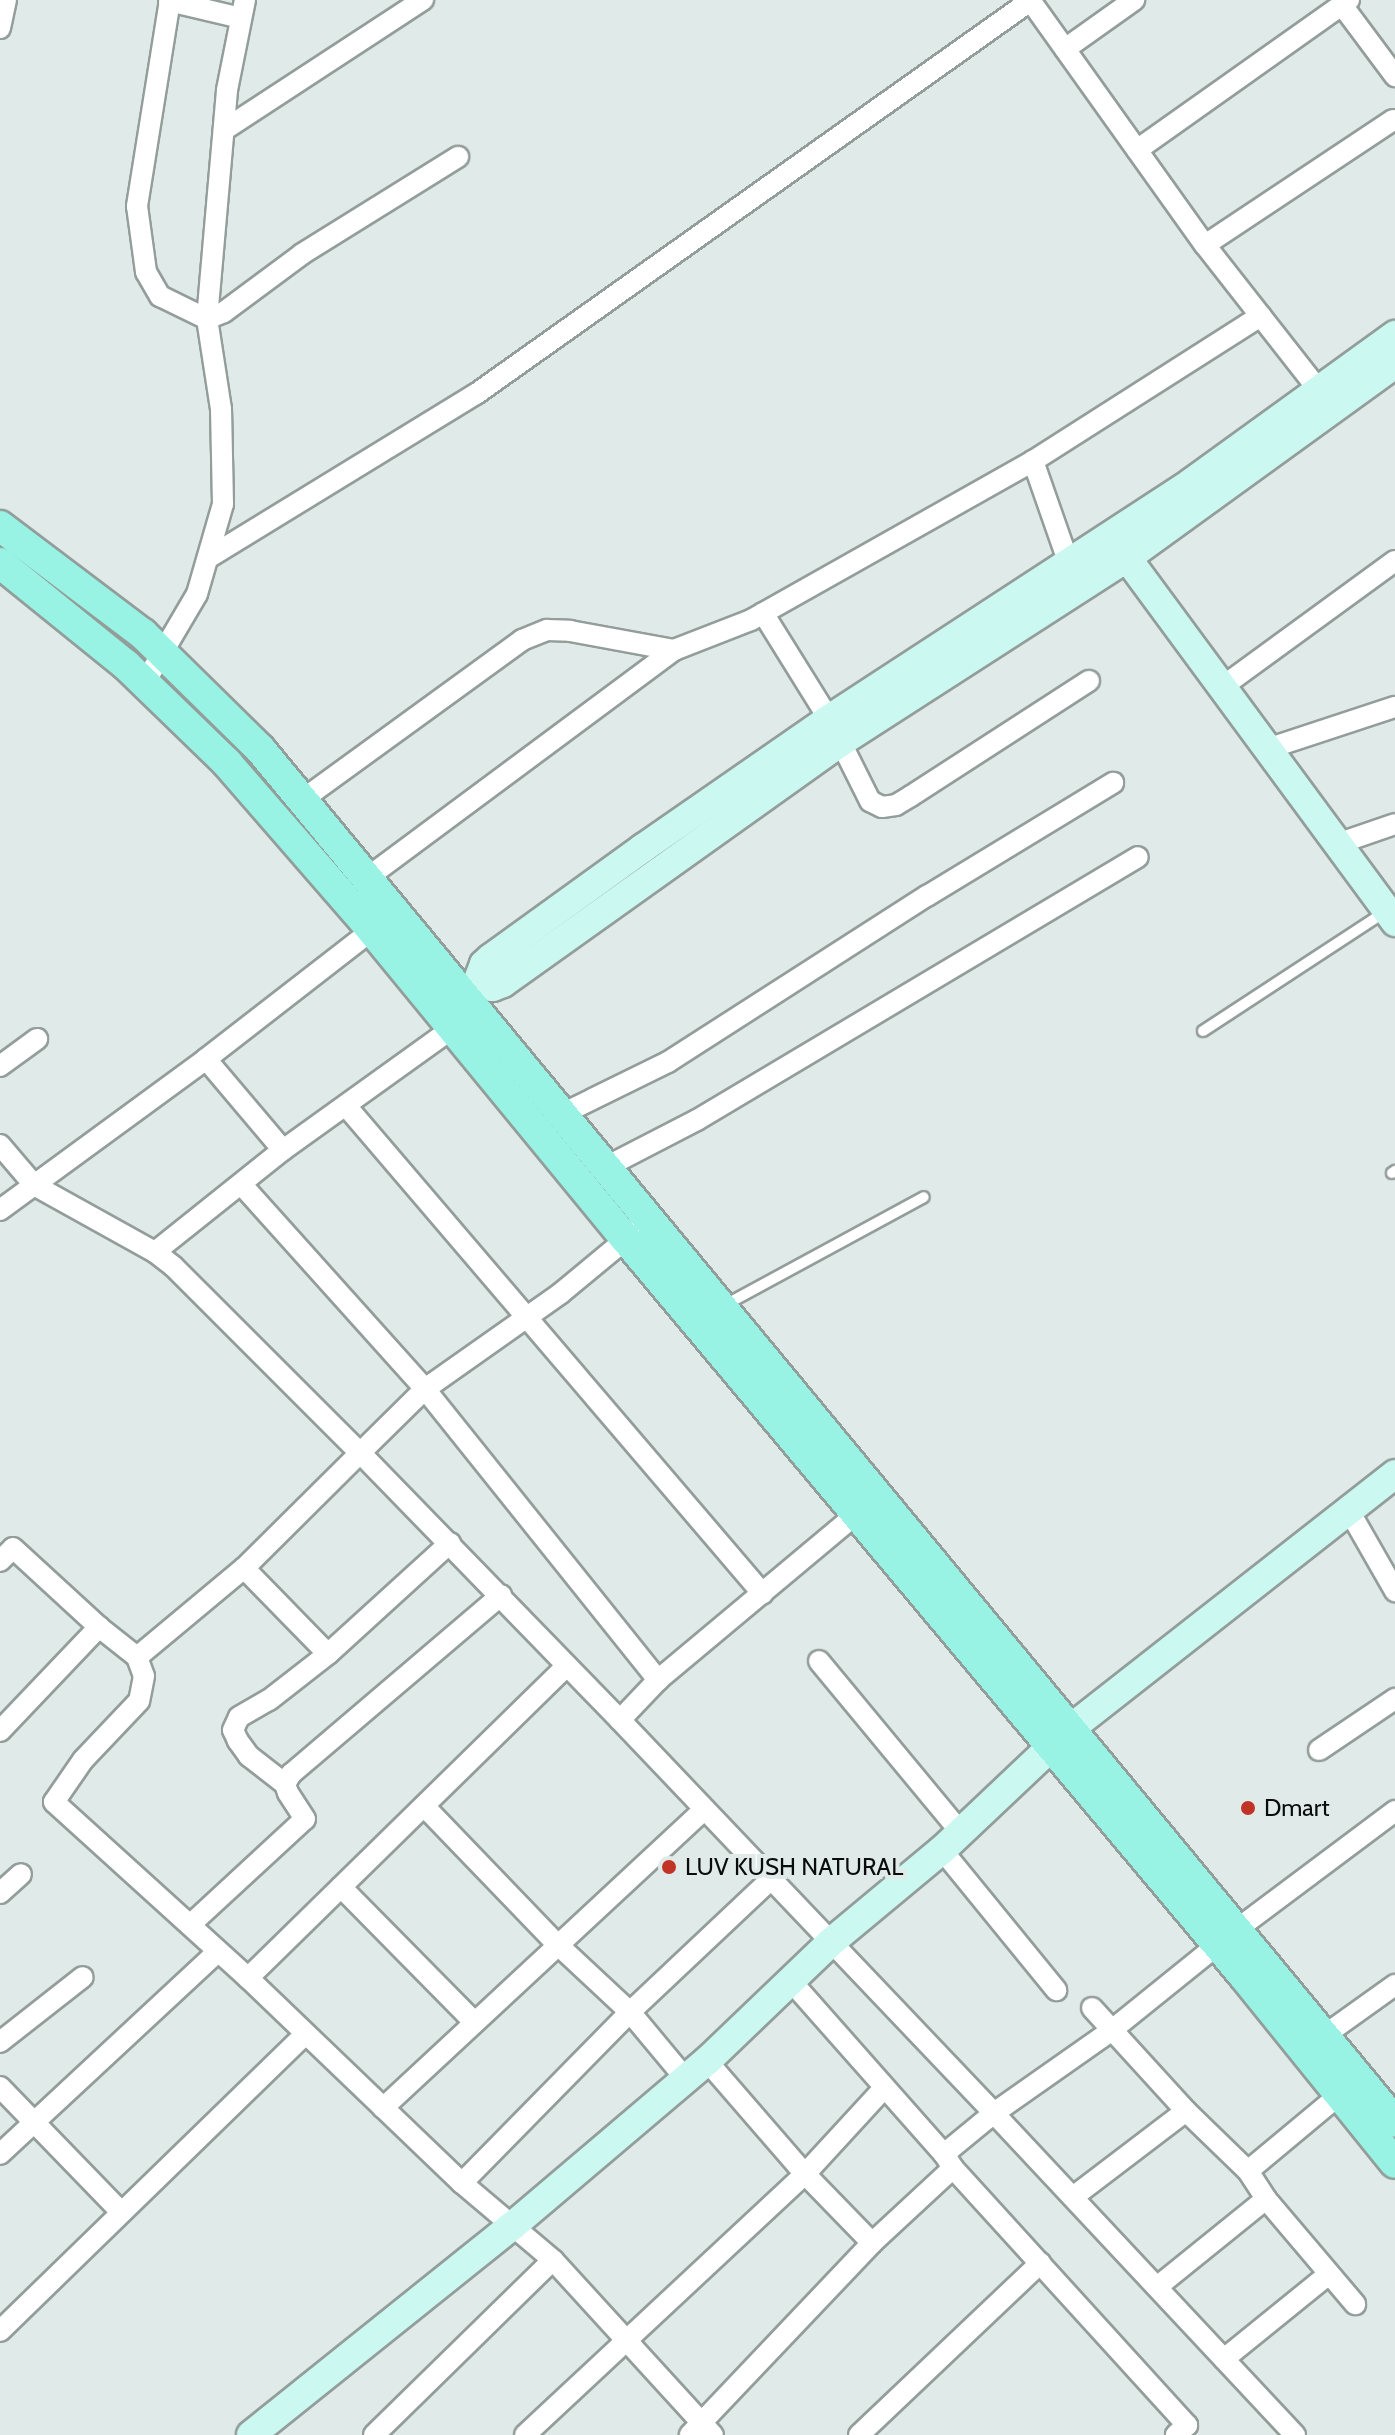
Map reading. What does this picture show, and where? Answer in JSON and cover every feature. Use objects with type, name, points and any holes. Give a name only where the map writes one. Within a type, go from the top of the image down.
[{"type":"main road","points":[[0,526],[15,562],[227,763],[384,921],[458,1005],[562,1114],[722,1307],[868,1504],[1227,1938],[1322,2037],[1395,2122]]},
{"type":"main road","points":[[15,562],[153,644],[260,749],[367,878],[384,921]]},
{"type":"main road","points":[[458,1005],[626,1239],[697,1323],[868,1504]]},
{"type":"main road","points":[[1227,1938],[1338,2096],[1395,2163]]},
{"type":"street","points":[[0,28],[6,0]]},
{"type":"street","points":[[224,130],[423,0]]},
{"type":"street","points":[[208,558],[476,394],[1030,0],[1205,245],[1326,400]]},
{"type":"street","points":[[1065,49],[1134,0]]},
{"type":"street","points":[[135,675],[153,644],[197,594],[223,504],[221,409],[207,319],[227,90],[243,9],[169,1],[150,107],[138,225],[146,272],[160,296],[207,319],[224,312],[302,254],[458,157]]},
{"type":"street","points":[[1137,150],[1346,3],[1395,76]]},
{"type":"street","points":[[1205,245],[1393,120]]},
{"type":"street","points":[[367,878],[674,650],[763,613],[1033,461],[1261,316]]},
{"type":"street","points":[[1326,400],[1395,335]]},
{"type":"street","points":[[155,1252],[283,1150],[347,1107],[458,1005],[491,958],[1119,547],[1192,482],[1326,400],[1395,364]]},
{"type":"street","points":[[1033,461],[1069,564]]},
{"type":"street","points":[[835,730],[1069,564],[1119,547]]},
{"type":"street","points":[[1119,547],[1391,917]]},
{"type":"street","points":[[1222,687],[1395,561]]},
{"type":"street","points":[[763,613],[835,730],[870,801],[882,807],[896,805],[1089,681]]},
{"type":"street","points":[[302,800],[522,640],[547,630],[570,631],[674,650]]},
{"type":"street","points":[[1267,749],[1395,707]]},
{"type":"street","points":[[562,1114],[668,1062],[927,896],[1113,783]]},
{"type":"street","points":[[1337,844],[1395,824]]},
{"type":"street","points":[[606,1167],[697,1120],[1138,857]]},
{"type":"street","points":[[0,1210],[206,1059],[384,921]]},
{"type":"street","points":[[0,1066],[37,1039]]},
{"type":"street","points":[[206,1059],[283,1150]]},
{"type":"street","points":[[347,1107],[763,1594]]},
{"type":"street","points":[[0,1145],[34,1185],[155,1252],[360,1453],[501,1595],[772,1878],[1295,2435]]},
{"type":"street","points":[[242,1185],[425,1389],[658,1680]]},
{"type":"street","points":[[137,1657],[244,1568],[425,1389],[528,1316],[650,1219]]},
{"type":"street","points":[[251,2435],[511,2227],[696,2070],[831,1942],[951,1840],[1061,1737],[1395,1474]]},
{"type":"street","points":[[620,1720],[658,1680],[868,1504]]},
{"type":"street","points":[[1348,1509],[1395,1591]]},
{"type":"street","points":[[190,1925],[305,1819],[285,1784],[249,1756],[233,1730],[239,1717],[269,1700],[328,1654],[450,1543]]},
{"type":"street","points":[[4,1548],[137,1657],[144,1676],[139,1701],[83,1760],[54,1802],[190,1925],[216,1953],[248,1978],[304,2035],[462,2183],[553,2260],[628,2338],[702,2431],[994,2113],[1112,2030],[1395,1811]]},
{"type":"street","points":[[244,1568],[328,1654]]},
{"type":"street","points":[[285,1784],[291,1774],[501,1595]]},
{"type":"street","points":[[0,1731],[99,1627]]},
{"type":"street","points":[[819,1661],[951,1840],[1056,1990]]},
{"type":"street","points":[[248,1978],[567,1666]]},
{"type":"street","points":[[1319,1750],[1395,1699]]},
{"type":"street","points":[[424,1806],[557,1944],[696,2070],[872,2243]]},
{"type":"street","points":[[383,2108],[473,2021],[705,1809]]},
{"type":"street","points":[[0,1893],[21,1874]]},
{"type":"street","points":[[462,2183],[630,2012],[772,1878]]},
{"type":"street","points":[[341,1887],[473,2021]]},
{"type":"street","points":[[0,2154],[216,1953]]},
{"type":"street","points":[[0,2042],[83,1977]]},
{"type":"street","points":[[790,1980],[1187,2432]]},
{"type":"street","points":[[1322,2037],[1395,1985]]},
{"type":"street","points":[[1092,2008],[1186,2111],[1248,2171],[1266,2199],[1355,2304]]},
{"type":"street","points":[[0,2331],[304,2035]]},
{"type":"street","points":[[0,2087],[121,2212]]},
{"type":"street","points":[[525,2435],[805,2174],[884,2088]]},
{"type":"street","points":[[1248,2171],[1338,2096]]},
{"type":"street","points":[[1073,2197],[1186,2111]]},
{"type":"street","points":[[1157,2287],[1266,2199]]},
{"type":"street","points":[[374,2435],[553,2260]]},
{"type":"street","points":[[859,2435],[1040,2263]]},
{"type":"street","points":[[1224,2359],[1329,2274]]},
{"type":"lane","points":[[1203,1031],[1391,917]]},
{"type":"lane","points":[[697,1323],[924,1197]]},
{"type":"place","name":"Dmart","points":[[1248,1808]]},
{"type":"place","name":"LUV KUSH NATURAL","points":[[669,1867]]}]
